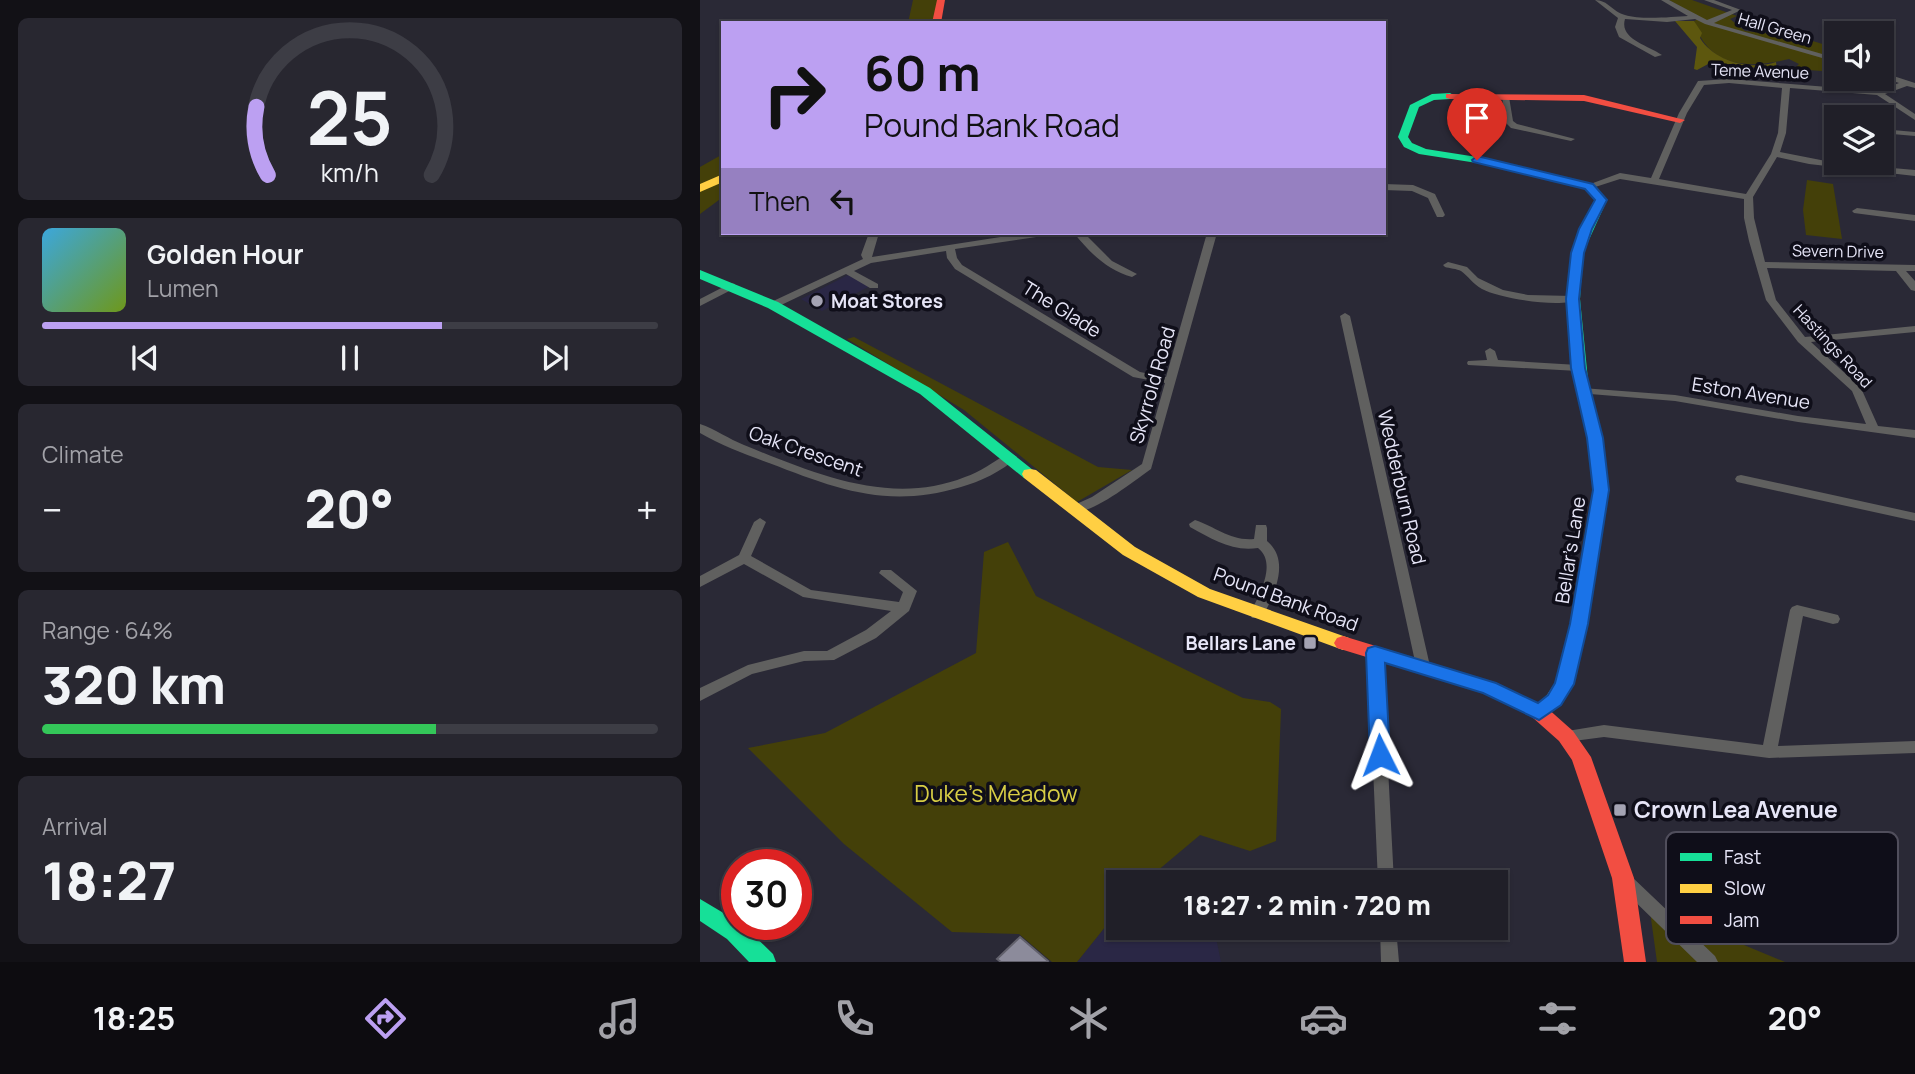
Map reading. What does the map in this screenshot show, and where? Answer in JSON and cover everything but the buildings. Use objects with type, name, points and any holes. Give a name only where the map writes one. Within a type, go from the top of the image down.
[{"type":"street","points":[[936,21],[941,0]]},
{"type":"street","points":[[1598,0],[1622,18],[1667,20],[1695,17]]},
{"type":"street","name":"Hall Green","points":[[1664,0],[1707,23],[1824,57]]},
{"type":"street","name":"Hall Green","points":[[1707,0],[1738,10],[1707,23]]},
{"type":"street","points":[[1622,18],[1619,27],[1622,35],[1657,51]]},
{"type":"street","points":[[1894,79],[1911,85]]},
{"type":"street","name":"Teme Avenue","points":[[1654,181],[1680,120],[1701,83],[1729,81],[1879,93],[1911,85]]},
{"type":"street","points":[[1680,120],[1584,99],[1446,96],[1421,101],[1415,105],[1403,137],[1423,152],[1477,160],[1589,186],[1620,176],[1749,197],[1775,155],[1782,133],[1786,86]]},
{"type":"street","points":[[1879,93],[1915,118]]},
{"type":"street","points":[[1505,97],[1509,122],[1514,127],[1571,139]]},
{"type":"street","points":[[1894,132],[1915,134]]},
{"type":"street","points":[[1775,155],[1915,173]]},
{"type":"street","points":[[700,189],[721,178]]},
{"type":"street","name":"Bellar's Lane","points":[[1539,712],[1554,700],[1564,684],[1579,624],[1601,490],[1595,438],[1578,368],[1573,299],[1577,253],[1601,200],[1589,186]]},
{"type":"street","points":[[1386,187],[1413,188],[1432,196],[1440,215]]},
{"type":"street","name":"Hastings Road","points":[[1749,197],[1749,218],[1771,300],[1802,340],[1857,390],[1874,429]]},
{"type":"street","points":[[1857,211],[1915,218]]},
{"type":"street","points":[[869,260],[866,255],[873,235]]},
{"type":"street","points":[[773,306],[869,260],[1030,235]]},
{"type":"street","points":[[1081,235],[1107,263],[1118,271],[1132,274]]},
{"type":"street","name":"Skyrrold Road","points":[[1076,509],[1096,500],[1147,466],[1211,235]]},
{"type":"street","name":"The Glade","points":[[950,247],[952,258],[958,267],[1137,375],[1171,381]]},
{"type":"street","points":[[1448,265],[1469,266],[1474,281],[1489,290],[1513,297],[1573,299]]},
{"type":"street","name":"Severn Drive","points":[[1761,265],[1915,268]]},
{"type":"street","points":[[1899,268],[1915,288]]},
{"type":"street","points":[[847,271],[874,286]]},
{"type":"street","name":"Pound Bank Road","points":[[700,274],[773,306],[925,391],[1129,551],[1204,593],[1257,614],[1490,688],[1539,712],[1566,736],[1581,757],[1623,878],[1635,962]]},
{"type":"street","points":[[700,303],[731,286]]},
{"type":"street","name":"Wedderburn Road","points":[[1345,316],[1423,666]]},
{"type":"street","points":[[1802,340],[1910,330],[1915,343]]},
{"type":"street","points":[[1490,351],[1494,363]]},
{"type":"street","points":[[1472,362],[1578,368]]},
{"type":"street","name":"Eston Avenue","points":[[1582,391],[1675,398],[1915,434]]},
{"type":"street","name":"Oak Crescent","points":[[703,434],[817,477],[856,490],[885,495],[930,492],[966,482],[1011,457]]},
{"type":"street","points":[[1741,478],[1915,517]]},
{"type":"street","points":[[700,582],[744,558],[760,522]]},
{"type":"street","points":[[1195,524],[1228,542],[1244,547],[1260,543],[1273,555],[1272,578],[1257,614]]},
{"type":"street","points":[[1260,543],[1261,528]]},
{"type":"street","points":[[744,558],[808,594],[904,608]]},
{"type":"street","points":[[700,695],[748,670],[804,656],[829,656],[871,634],[904,608],[910,591],[886,573]]},
{"type":"street","points":[[1769,752],[1797,610],[1833,619]]},
{"type":"street","points":[[1375,653],[1385,870]]},
{"type":"street","points":[[1566,736],[1604,731],[1769,752],[1915,747]]},
{"type":"street","points":[[1623,878],[1666,920]]},
{"type":"street","points":[[700,909],[718,918],[748,941],[765,962]]},
{"type":"street","points":[[1389,940],[1390,962]]},
{"type":"street","points":[[1691,944],[1709,962]]},
{"type":"shaded area","points":[[1675,21],[1694,21],[1706,46],[1723,58],[1755,65],[1776,62],[1777,70],[1710,63],[1694,69],[1697,47]]},
{"type":"shaded area","points":[[848,275],[870,286],[822,311],[801,299]]},
{"type":"shaded area","points":[[1106,926],[1106,940],[1216,940],[1221,962],[1077,962]]},
{"type":"green space","points":[[913,0],[938,0],[933,21],[908,21]]},
{"type":"green space","points":[[1669,0],[1692,0],[1737,16],[1730,19],[1745,31],[1796,36],[1824,44],[1824,71],[1794,69],[1799,64],[1789,59],[1743,64],[1718,56],[1700,36],[1694,21],[1701,18]]},
{"type":"green space","points":[[721,155],[721,198],[700,214],[700,167]]},
{"type":"green space","points":[[1807,180],[1833,184],[1842,239],[1806,235],[1803,210]]},
{"type":"green space","points":[[854,337],[1098,467],[1132,470],[1077,502],[964,410],[847,339]]},
{"type":"green space","name":"Duke's Meadow","points":[[1008,542],[1036,596],[1243,698],[1270,702],[1281,709],[1276,841],[1250,851],[1200,835],[1158,870],[1106,870],[1106,926],[1077,962],[1052,962],[1019,934],[952,932],[844,844],[748,748],[825,733],[976,653],[984,552]]},
{"type":"green space","points":[[1648,897],[1666,909],[1666,944],[1742,944],[1785,962],[1657,962]]},
{"type":"traffic: fast","points":[[1450,96],[1432,97],[1415,105],[1403,137],[1408,145],[1423,152],[1477,160],[1589,186],[1601,200],[1577,253],[1573,299],[1581,380]]},
{"type":"traffic: fast","points":[[700,274],[773,305],[925,391],[1030,474]]},
{"type":"traffic: fast","points":[[700,909],[735,932],[765,962]]},
{"type":"traffic: slow","points":[[700,189],[721,178]]},
{"type":"traffic: slow","points":[[1539,712],[1554,700],[1564,684],[1579,624],[1601,490],[1595,438],[1581,380]]},
{"type":"traffic: slow","points":[[1030,474],[1129,551],[1204,593],[1343,643]]},
{"type":"traffic: jam","points":[[936,21],[941,0]]},
{"type":"traffic: jam","points":[[1450,96],[1584,98],[1680,120]]},
{"type":"traffic: jam","points":[[1343,643],[1490,688],[1539,712],[1566,736],[1581,757],[1623,878],[1635,962]]},
{"type":"place","name":"Moat Stores","points":[[817,301]]},
{"type":"place","name":"Bellars Lane","points":[[1310,643]]},
{"type":"place","name":"Crown Lea Avenue","points":[[1620,810]]},
{"type":"route","points":[[1380,755],[1375,653],[1490,688],[1539,712],[1554,700],[1564,684],[1579,624],[1592,549],[1601,490],[1595,438],[1578,368],[1573,299],[1577,253],[1601,200],[1589,186],[1477,160]]}]
